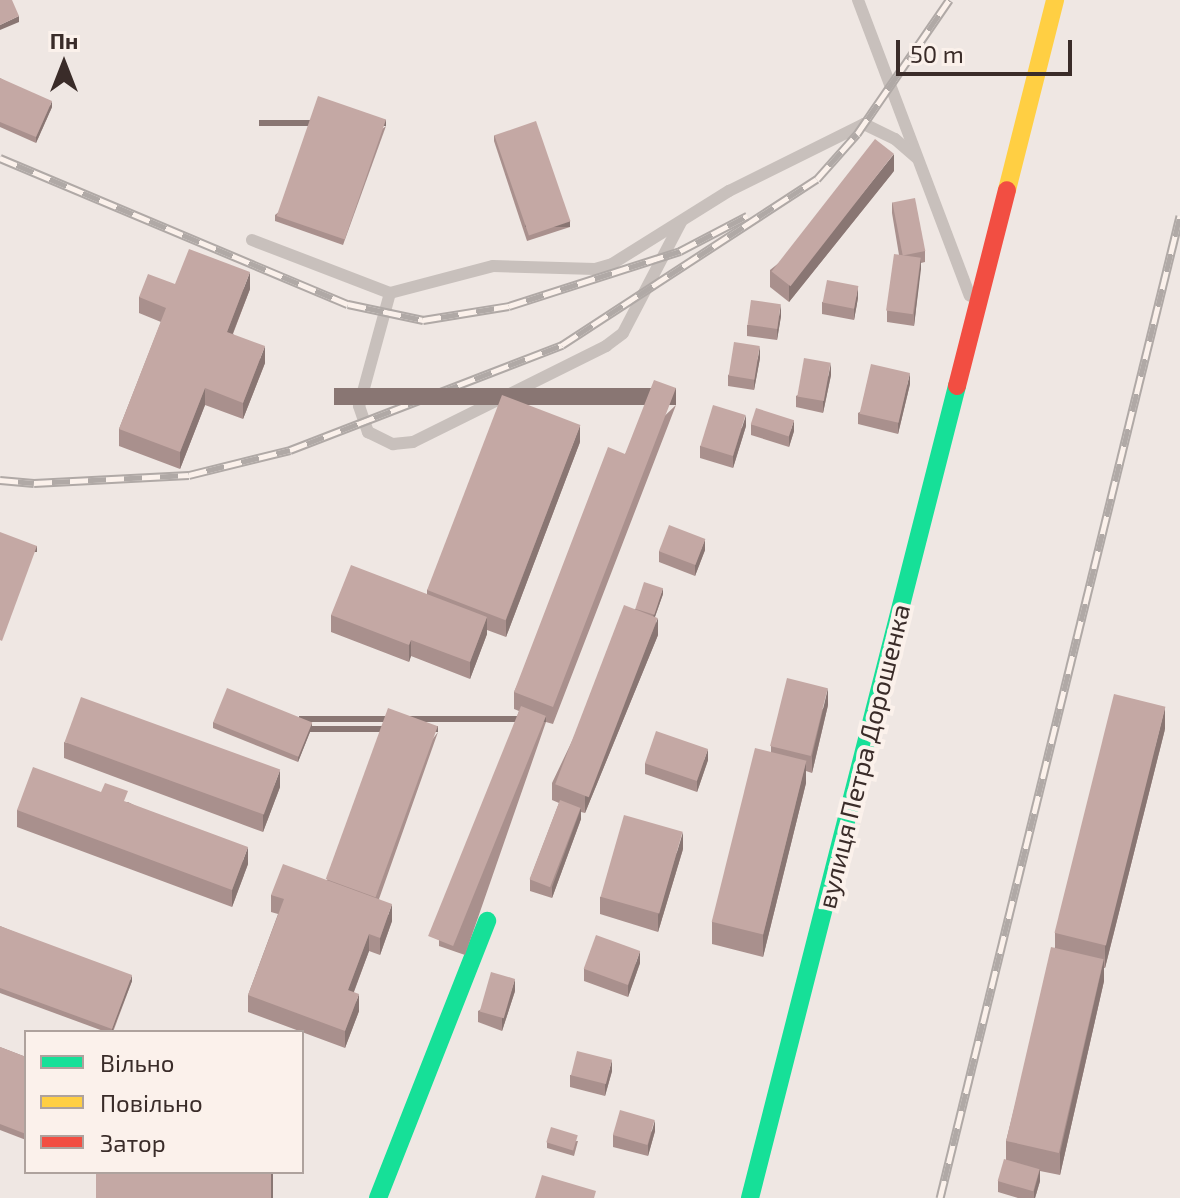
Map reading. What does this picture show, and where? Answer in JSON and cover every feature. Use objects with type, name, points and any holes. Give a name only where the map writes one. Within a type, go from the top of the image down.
[{"type":"street","name":"вулиця Петра Дорошенка","points":[[750,1198],[1055,0]]},
{"type":"street","points":[[378,1198],[487,921]]},
{"type":"lane","points":[[858,0],[977,315]]},
{"type":"lane","points":[[252,240],[390,293],[493,266],[595,269],[612,264],[683,218],[864,124],[895,139],[917,158]]},
{"type":"lane","points":[[390,293],[359,406],[368,432],[393,444],[413,442],[606,346],[628,324],[683,218]]},
{"type":"building","points":[[0,0],[12,0],[19,16],[0,25]]},
{"type":"building","points":[[0,78],[52,101],[36,137],[0,122]]},
{"type":"building","points":[[318,96],[386,119],[345,240],[277,216]]},
{"type":"building","points":[[536,121],[571,221],[529,236],[494,135]]},
{"type":"building","points":[[875,139],[894,154],[790,286],[772,271]]},
{"type":"building","points":[[915,198],[925,251],[903,255],[892,202]]},
{"type":"building","points":[[189,249],[250,272],[227,332],[265,346],[243,403],[205,388],[180,452],[119,429],[166,308],[139,297],[148,274],[175,284]]},
{"type":"building","points":[[894,254],[921,258],[913,314],[886,310]]},
{"type":"building","points":[[827,280],[858,286],[854,309],[823,303]]},
{"type":"building","points":[[751,300],[781,304],[777,329],[748,325]]},
{"type":"building","points":[[734,342],[760,346],[754,380],[729,376]]},
{"type":"building","points":[[804,358],[831,363],[824,401],[797,396]]},
{"type":"building","points":[[871,364],[910,373],[899,423],[860,414]]},
{"type":"building","points":[[654,380],[676,388],[553,707],[514,692],[608,447],[625,454]]},
{"type":"building","points":[[502,395],[580,425],[506,620],[427,590]]},
{"type":"building","points":[[713,405],[746,415],[733,456],[700,446]]},
{"type":"building","points":[[756,408],[794,420],[789,437],[751,424]]},
{"type":"building","points":[[669,525],[705,539],[695,565],[659,551]]},
{"type":"building","points":[[0,532],[37,546],[2,641],[0,640]]},
{"type":"building","points":[[351,565],[487,617],[470,662],[411,640],[409,645],[331,615]]},
{"type":"building","points":[[644,582],[663,588],[654,615],[635,609]]},
{"type":"building","points":[[624,605],[658,618],[589,797],[555,784]]},
{"type":"building","points":[[787,678],[828,688],[811,756],[770,746]]},
{"type":"building","points":[[227,688],[312,722],[298,757],[213,722]]},
{"type":"building","points":[[1114,694],[1165,707],[1106,946],[1054,933]]},
{"type":"building","points":[[81,697],[280,770],[264,815],[65,742]]},
{"type":"building","points":[[521,706],[546,716],[453,946],[428,936]]},
{"type":"building","points":[[388,708],[438,726],[376,897],[326,879]]},
{"type":"building","points":[[656,731],[708,749],[697,781],[645,763]]},
{"type":"building","points":[[755,748],[806,761],[763,935],[712,922]]},
{"type":"building","points":[[33,767],[101,792],[105,783],[128,791],[124,801],[248,847],[232,890],[17,810]]},
{"type":"building","points":[[560,800],[581,808],[550,887],[530,879]]},
{"type":"building","points":[[624,815],[683,832],[659,914],[601,897]]},
{"type":"building","points":[[283,864],[392,904],[380,938],[369,934],[348,990],[359,994],[345,1031],[248,995],[284,899],[271,895]]},
{"type":"building","points":[[0,926],[132,975],[112,1029],[0,988]]},
{"type":"building","points":[[596,935],[640,951],[628,985],[584,969]]},
{"type":"building","points":[[1051,947],[1104,959],[1059,1153],[1006,1141]]},
{"type":"building","points":[[491,972],[515,979],[504,1018],[480,1011]]},
{"type":"building","points":[[0,1047],[24,1056],[24,1133],[0,1124]]},
{"type":"building","points":[[577,1051],[612,1060],[606,1084],[571,1075]]},
{"type":"building","points":[[620,1110],[655,1120],[647,1145],[613,1135]]},
{"type":"building","points":[[551,1127],[578,1135],[573,1150],[546,1142]]},
{"type":"building","points":[[1004,1159],[1040,1169],[1033,1191],[998,1181]]},
{"type":"building","points":[[96,1174],[271,1174],[271,1198],[96,1198]]},
{"type":"building","points":[[542,1175],[596,1191],[594,1198],[535,1198]]},
{"type":"railway","points":[[0,480],[34,483],[189,475],[290,450],[562,345],[817,179],[857,134],[949,0]]},
{"type":"railway","points":[[0,158],[348,304],[423,320],[509,306],[680,251],[747,216]]},
{"type":"railway","points":[[940,1198],[1180,216]]},
{"type":"traffic: fast","points":[[750,1198],[957,386]]},
{"type":"traffic: fast","points":[[378,1198],[487,921]]},
{"type":"traffic: slow","points":[[1007,190],[1055,0]]},
{"type":"traffic: jam","points":[[957,386],[1007,190]]}]
